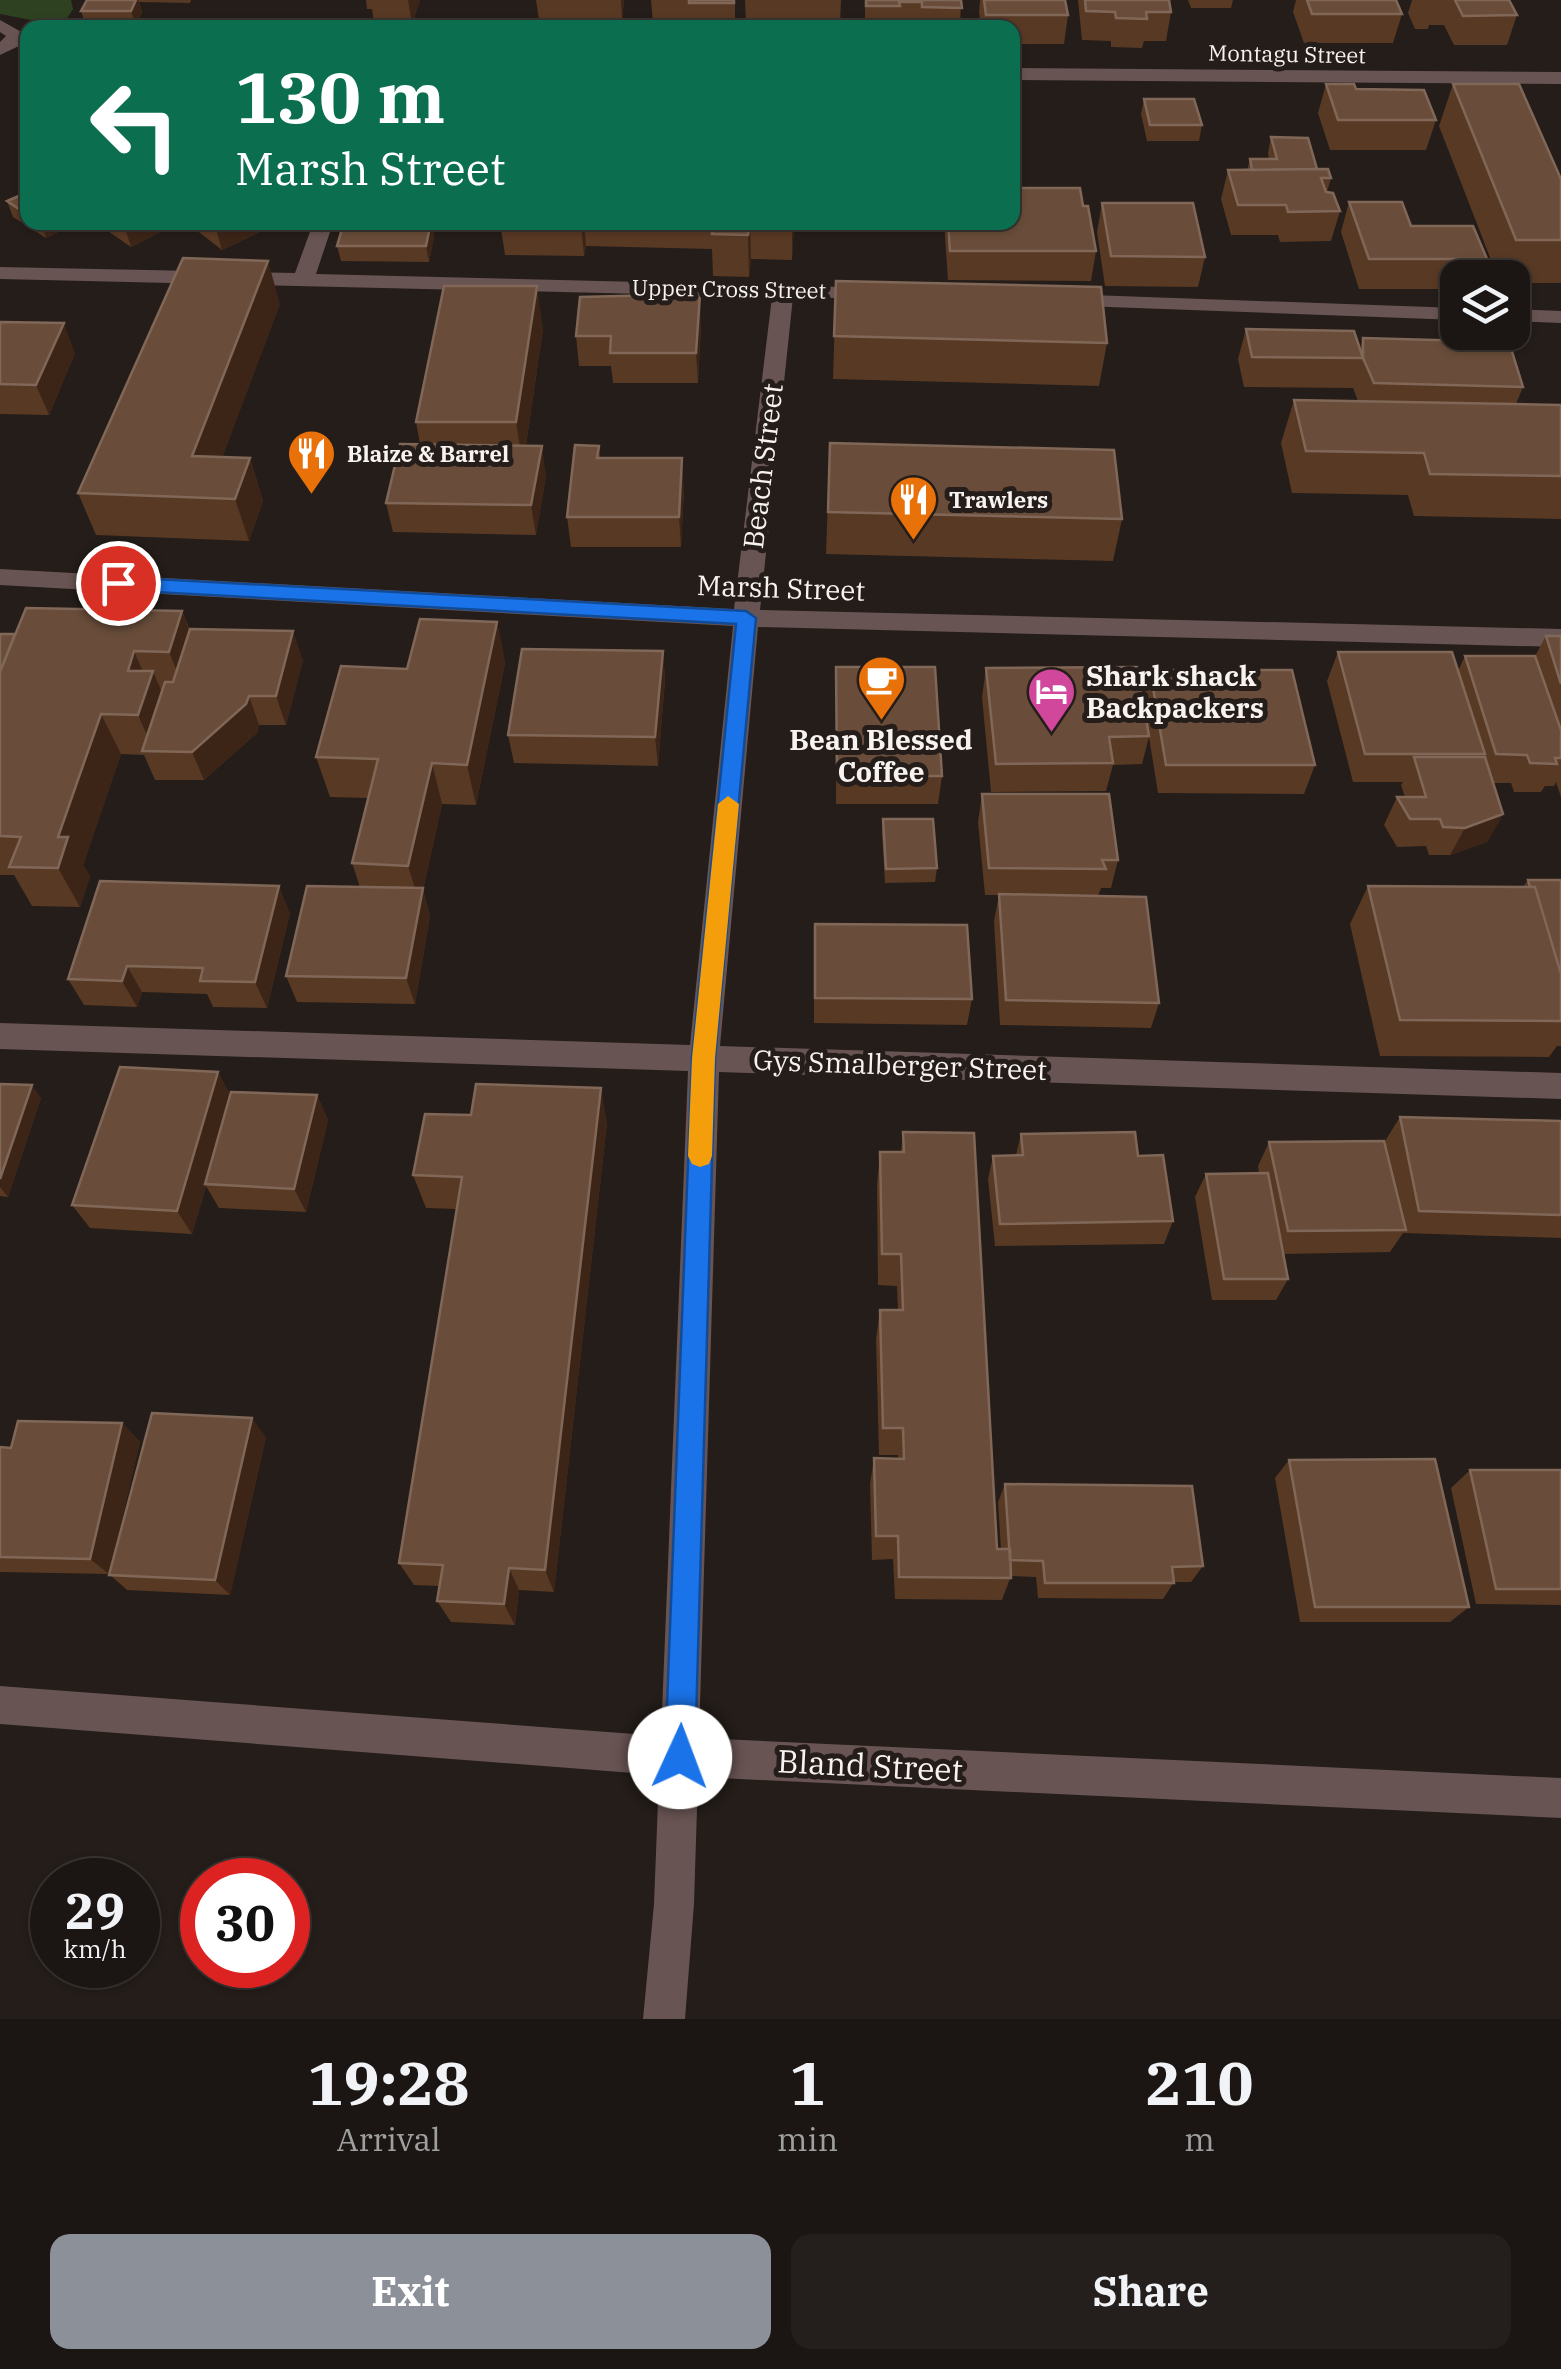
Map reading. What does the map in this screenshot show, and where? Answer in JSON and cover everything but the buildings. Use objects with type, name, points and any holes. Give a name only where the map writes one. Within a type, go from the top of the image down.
[{"type":"street","points":[[0,25],[14,30],[13,44]]},
{"type":"street","name":"Montagu Street","points":[[1020,74],[1561,78]]},
{"type":"street","points":[[304,279],[321,230]]},
{"type":"street","name":"Upper Cross Street","points":[[0,273],[902,294]]},
{"type":"street","name":"Beach Street","points":[[664,2019],[680,1757],[704,1058],[746,618],[784,290]]},
{"type":"street","points":[[1041,299],[1440,313]]},
{"type":"street","points":[[1530,316],[1561,317]]},
{"type":"street","name":"Marsh Street","points":[[0,576],[746,618],[1561,638]]},
{"type":"street","name":"Gys Smalberger Street","points":[[0,1036],[1561,1086]]},
{"type":"street","name":"Bland Street","points":[[0,1705],[680,1757],[1561,1798]]},
{"type":"green space","points":[[0,0],[71,0],[73,9],[66,20],[31,20],[0,14]]},
{"type":"slow traffic","points":[[700,1156],[704,1058],[728,804]]},
{"type":"place","name":"Blaize & Barrel","points":[[312,496]]},
{"type":"place","name":"Trawlers","points":[[914,542]]},
{"type":"place","name":"Bean Blessed Coffee","points":[[881,722]]},
{"type":"place","name":"Shark shack Backpackers","points":[[1051,734]]},
{"type":"route","points":[[118,583],[746,618],[704,1058],[680,1757]]}]
